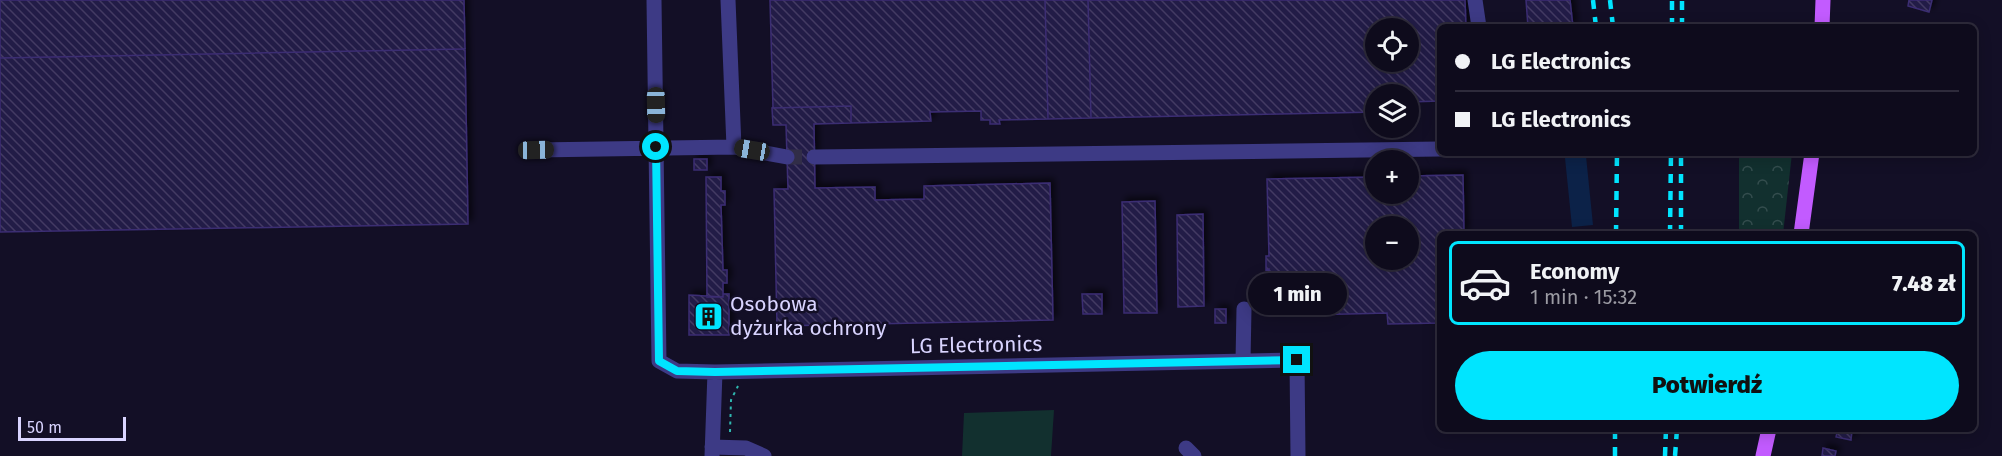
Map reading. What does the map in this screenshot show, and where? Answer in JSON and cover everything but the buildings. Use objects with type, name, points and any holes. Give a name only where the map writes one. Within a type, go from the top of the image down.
[{"type":"main road","points":[[1822,24],[1823,0]]},
{"type":"main road","points":[[1801,231],[1812,156]]},
{"type":"main road","points":[[1763,456],[1768,432]]},
{"type":"street","name":"LG Electronics","points":[[654,0],[659,361],[677,371],[715,372],[1297,360],[1298,456]]},
{"type":"street","points":[[728,0],[734,147]]},
{"type":"street","points":[[1475,0],[1479,24]]},
{"type":"street","points":[[536,150],[734,147],[787,157]]},
{"type":"street","points":[[814,157],[1437,150]]},
{"type":"street","points":[[1243,361],[1244,309]]},
{"type":"street","points":[[715,372],[712,451],[730,447],[746,448],[764,456]]},
{"type":"path","points":[[730,447],[731,400],[736,387],[745,383]]},
{"type":"green space","points":[[1739,156],[1792,156],[1783,231],[1739,231]]},
{"type":"green space","points":[[1054,410],[1051,456],[962,456],[964,413]]},
{"type":"water","points":[[1586,156],[1593,225],[1572,227],[1565,158]]},
{"type":"tunnel","points":[[787,157],[814,157]]},
{"type":"railway","points":[[1593,0],[1596,24]]},
{"type":"railway","points":[[1610,0],[1613,24]]},
{"type":"railway","points":[[1672,0],[1672,24]]},
{"type":"railway","points":[[1682,0],[1682,24]]},
{"type":"railway","points":[[1616,231],[1617,156]]},
{"type":"railway","points":[[1670,231],[1671,156]]},
{"type":"railway","points":[[1681,156],[1681,231]]},
{"type":"railway","points":[[1615,432],[1615,456]]},
{"type":"railway","points":[[1665,456],[1666,432]]},
{"type":"railway","points":[[1675,456],[1677,432]]},
{"type":"place","name":"Osobowa dyżurka ochrony","points":[[709,316]]},
{"type":"route","points":[[656,147],[659,361],[677,371],[1297,360]]}]
